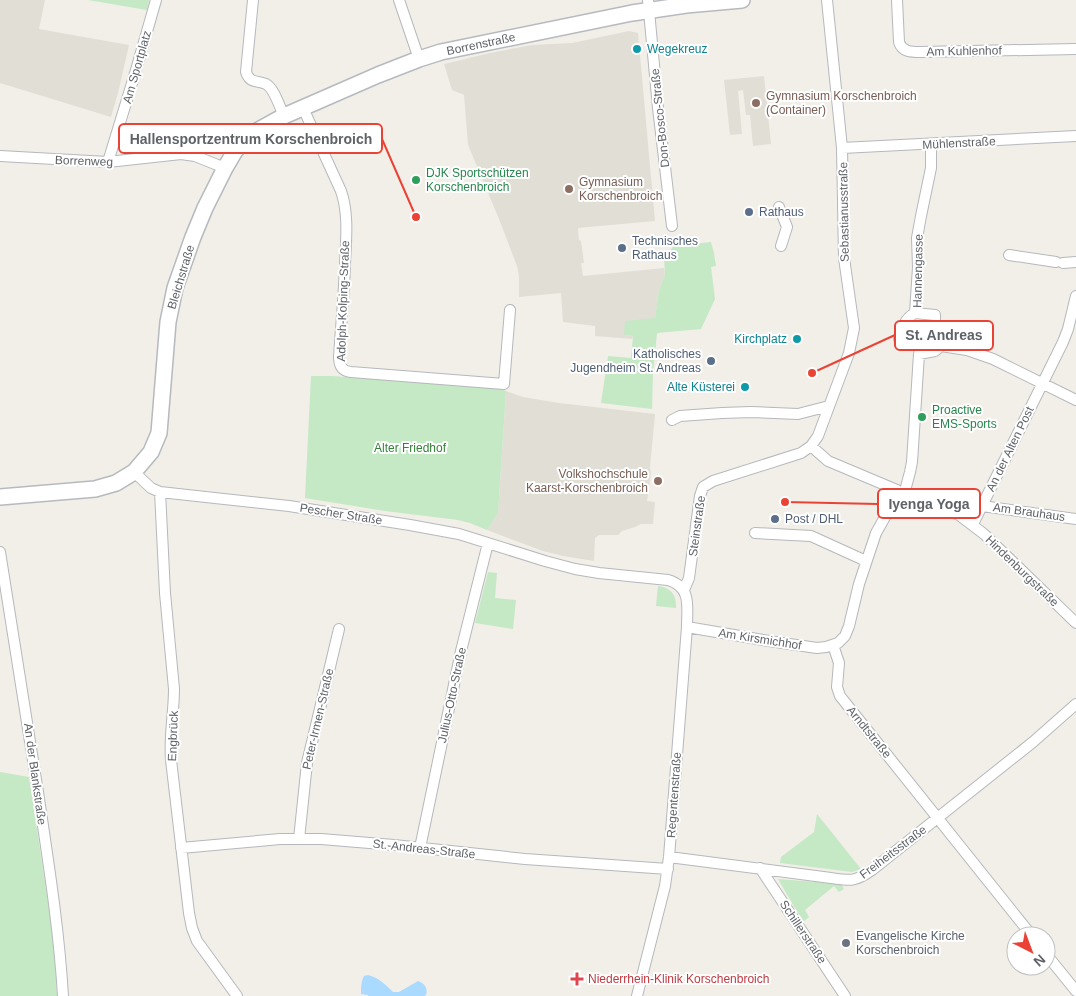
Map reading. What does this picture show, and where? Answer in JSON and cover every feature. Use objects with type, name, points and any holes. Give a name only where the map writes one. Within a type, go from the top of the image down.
[{"type":"main road","name":"Borrenstraße","points":[[239,146],[255,132],[284,116],[365,80],[419,59],[452,49],[648,5],[686,5],[742,0]]},
{"type":"main road","name":"Bleichstraße","points":[[134,472],[151,452],[158,437],[168,322],[175,288],[211,194],[239,146]]},
{"type":"main road","points":[[0,497],[95,489],[116,483],[134,472]]},
{"type":"street","name":"Am Sportplatz","points":[[108,162],[156,0]]},
{"type":"street","points":[[253,0],[247,76],[251,80],[270,87],[284,116]]},
{"type":"street","points":[[399,0],[419,59]]},
{"type":"street","name":"Sebastianusstraße","points":[[811,446],[817,439],[849,353],[854,328],[843,249],[844,176],[826,0]]},
{"type":"street","name":"Am Kuhlenhof","points":[[897,0],[899,42],[901,47],[908,51],[1076,48]]},
{"type":"street","name":"Don-Bosco-Straße","points":[[648,5],[672,226]]},
{"type":"street","name":"Adolph-Kolping-Straße","points":[[302,108],[341,191],[344,204],[346,229],[339,358],[341,367],[351,372],[504,384],[510,310]]},
{"type":"street","name":"Mühlenstraße","points":[[842,148],[1076,136]]},
{"type":"street","name":"Hannengasse","points":[[932,144],[930,173],[917,238],[918,268],[915,313],[935,314],[935,351]]},
{"type":"street","name":"Borrenweg","points":[[0,156],[108,162],[181,154],[195,156],[225,168]]},
{"type":"street","points":[[779,207],[787,227],[781,246]]},
{"type":"street","points":[[1009,255],[1059,263],[1076,262]]},
{"type":"street","name":"An der Alten Post","points":[[973,524],[1051,367],[1066,333],[1076,296]]},
{"type":"street","points":[[899,338],[904,324],[910,315],[915,313]]},
{"type":"street","points":[[833,645],[841,640],[848,630],[866,561],[879,527],[898,502],[895,498],[905,491],[912,462],[919,354],[935,351],[941,346],[967,350],[998,362],[1076,400]]},
{"type":"street","points":[[672,420],[680,416],[722,412],[799,414],[829,406]]},
{"type":"street","name":"Hindenburgstraße","points":[[811,446],[830,462],[954,512],[973,524],[1076,623]]},
{"type":"street","name":"Steinstraße","points":[[684,590],[690,578],[700,496],[703,487],[713,481],[794,456],[804,452],[811,446]]},
{"type":"street","name":"Pescher Straße","points":[[134,472],[151,488],[160,492],[330,512],[454,533],[545,561],[582,570],[668,580],[680,585],[684,590]]},
{"type":"street","name":"Engbrück","points":[[160,492],[166,601],[174,689],[170,754],[189,913],[194,933],[205,953],[237,996]]},
{"type":"street","name":"Am Brauhaus","points":[[982,506],[1076,519]]},
{"type":"street","points":[[755,533],[811,536],[866,561]]},
{"type":"street","name":"Julius-Otto-Straße","points":[[420,848],[461,651],[488,543]]},
{"type":"street","name":"An der Blankstraße","points":[[0,552],[44,834],[59,941],[63,996]]},
{"type":"street","name":"Regentenstraße","points":[[638,996],[668,869],[686,627],[687,598],[684,590]]},
{"type":"street","name":"Am Kirsmichhof","points":[[686,627],[817,648],[833,645]]},
{"type":"street","name":"Peter-Irmen-Straße","points":[[299,839],[307,763],[339,629]]},
{"type":"street","name":"Arndtstraße","points":[[833,645],[839,663],[837,685],[839,694],[1024,926]]},
{"type":"street","name":"Freiheitsstraße","points":[[669,857],[845,880],[857,879],[872,870],[938,818],[1033,742],[1076,704]]},
{"type":"street","name":"St.-Andreas-Straße","points":[[181,848],[321,839],[525,859],[668,869]]},
{"type":"street","name":"Schillerstraße","points":[[760,868],[845,996]]},
{"type":"street","points":[[1056,966],[1076,991]]},
{"type":"shaded area","points":[[0,0],[45,0],[39,29],[129,45],[111,117],[0,83]]},
{"type":"shaded area","name":"Gymnasium Korschenbroich","points":[[629,31],[638,33],[655,221],[578,228],[584,263],[581,263],[583,276],[664,268],[665,275],[659,290],[655,319],[625,335],[633,336],[632,339],[595,336],[595,326],[563,322],[561,293],[519,297],[517,266],[468,145],[464,95],[452,90],[444,64],[532,45],[572,43]]},
{"type":"shaded area","name":"Gymnasium Korschenbroich (Container)","points":[[764,76],[771,144],[753,146],[750,115],[746,115],[743,90],[738,91],[742,134],[730,135],[724,80]]},
{"type":"shaded area","points":[[506,391],[523,397],[559,403],[655,414],[647,501],[655,502],[653,524],[641,524],[622,531],[618,535],[599,535],[595,538],[594,561],[543,551],[487,530],[498,513]]},
{"type":"green space","points":[[88,0],[149,0],[147,10]]},
{"type":"green space","points":[[711,242],[716,266],[711,267],[715,299],[701,329],[657,333],[652,409],[601,403],[608,356],[631,358],[633,336],[624,334],[625,321],[655,318],[659,290],[665,275],[664,257],[674,246]]},
{"type":"green space","name":"Alter Friedhof","points":[[311,376],[501,389],[506,391],[498,513],[487,530],[458,520],[305,498]]},
{"type":"green space","points":[[488,572],[497,573],[495,598],[516,600],[513,629],[475,623]]},
{"type":"green space","points":[[658,586],[672,592],[676,608],[656,606]]},
{"type":"green space","points":[[0,772],[29,777],[54,942],[57,996],[0,996]]},
{"type":"green space","points":[[817,814],[861,869],[852,872],[780,863],[781,857],[814,832]]},
{"type":"green space","points":[[778,879],[841,884],[844,889],[839,892],[834,886],[805,910],[809,917],[803,922]]},
{"type":"water","points":[[368,975],[379,980],[393,992],[399,992],[418,981],[425,986],[426,995],[368,996],[361,994],[363,978]]},
{"type":"place","name":"Wegekreuz","points":[[637,49]]},
{"type":"place","name":"Gymnasium Korschenbroich (Container)","points":[[756,103]]},
{"type":"place","name":"DJK Sportschützen Korschenbroich","points":[[416,180]]},
{"type":"place","name":"Gymnasium Korschenbroich","points":[[569,189]]},
{"type":"place","name":"Rathaus","points":[[749,212]]},
{"type":"place","name":"Hallensportzentrum Korschenbroich","points":[[416,217]]},
{"type":"place","name":"Technisches Rathaus","points":[[622,248]]},
{"type":"place","name":"Kirchplatz","points":[[797,339]]},
{"type":"place","name":"Katholisches Jugendheim St. Andreas","points":[[711,361]]},
{"type":"place","name":"St. Andreas","points":[[812,373]]},
{"type":"place","name":"Alte Küsterei","points":[[745,387]]},
{"type":"place","name":"Proactive EMS-Sports","points":[[922,417]]},
{"type":"place","name":"Volkshochschule Kaarst-Korschenbroich","points":[[658,481]]},
{"type":"place","name":"Iyenga Yoga","points":[[785,502]]},
{"type":"place","name":"Post / DHL","points":[[775,519]]},
{"type":"place","name":"Evangelische Kirche Korschenbroich","points":[[846,943]]},
{"type":"place","name":"Niederrhein-Klinik Korschenbroich","points":[[577,979]]}]
